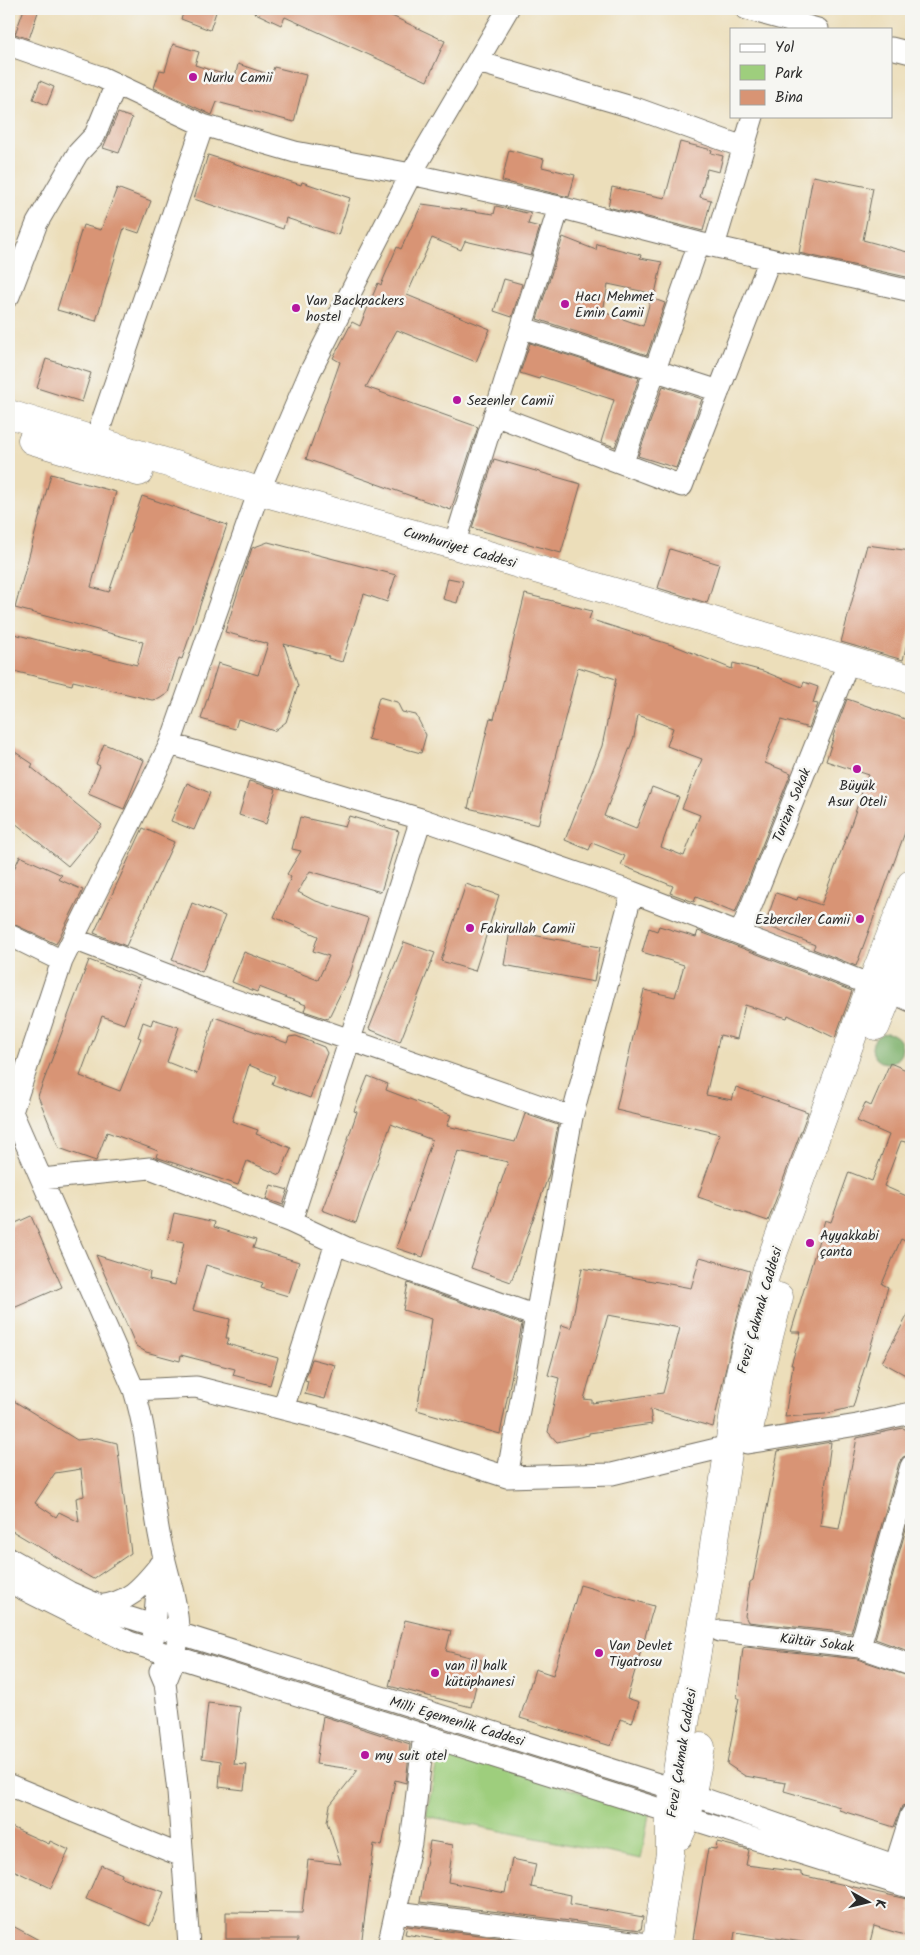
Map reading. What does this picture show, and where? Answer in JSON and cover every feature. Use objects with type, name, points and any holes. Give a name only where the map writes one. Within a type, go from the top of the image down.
[{"type":"main road","name":"Cumhuriyet Caddesi","points":[[9,414],[96,439],[257,499],[448,560],[911,696]]},
{"type":"main road","name":"Cumhuriyet Caddesi","points":[[9,433],[257,499],[454,545],[911,679]]},
{"type":"main road","name":"Fevzi Çakmak Caddesi","points":[[891,992],[911,884]]},
{"type":"main road","name":"Fevzi Çakmak Caddesi","points":[[656,1946],[670,1853],[720,1631],[739,1486],[740,1373],[766,1273],[891,992],[911,938]]},
{"type":"main road","name":"Fevzi Çakmak Caddesi","points":[[681,1804],[738,1445]]},
{"type":"street","points":[[165,1683],[176,1657],[178,1634],[171,1582],[160,1539],[143,1420],[134,1390],[42,1179],[10,1111],[62,961],[170,744],[257,499],[310,372],[411,174],[508,9]]},
{"type":"street","points":[[746,9],[785,25],[810,28]]},
{"type":"street","points":[[9,45],[116,84],[203,125],[295,152],[411,174],[559,206],[706,245],[911,291]]},
{"type":"street","points":[[892,48],[911,53]]},
{"type":"street","points":[[478,62],[635,108],[743,147]]},
{"type":"street","points":[[9,296],[37,223],[78,153],[95,135],[116,84]]},
{"type":"street","points":[[623,462],[655,371],[706,245],[753,118]]},
{"type":"street","points":[[96,439],[203,125]]},
{"type":"street","points":[[454,545],[523,328],[559,206]]},
{"type":"street","points":[[494,415],[623,462],[682,486],[770,259]]},
{"type":"street","points":[[523,328],[719,392]]},
{"type":"street","name":"Turizm Sokak","points":[[740,934],[843,676]]},
{"type":"street","points":[[170,744],[421,819],[632,892],[891,992]]},
{"type":"street","points":[[291,1222],[421,819]]},
{"type":"street","points":[[507,1477],[572,1117],[632,892]]},
{"type":"street","points":[[9,935],[62,961]]},
{"type":"street","points":[[74,939],[212,992],[572,1117]]},
{"type":"street","points":[[42,1179],[150,1168],[291,1222],[336,1243],[536,1316]]},
{"type":"street","points":[[283,1409],[336,1243]]},
{"type":"street","points":[[134,1390],[196,1387],[335,1422],[507,1477],[612,1474],[738,1445],[858,1425],[911,1413]]},
{"type":"street","points":[[860,1647],[911,1466]]},
{"type":"street","points":[[160,1539],[152,1649],[165,1683],[178,1792],[189,1946]]},
{"type":"street","name":"Milli Egemenlik Caddesi","points":[[9,1558],[99,1606],[681,1804],[911,1888]]},
{"type":"street","points":[[99,1606],[117,1604],[128,1598],[145,1584],[159,1566]]},
{"type":"street","name":"Milli Egemenlik Caddesi","points":[[9,1582],[129,1642],[424,1734],[681,1804],[903,1868]]},
{"type":"street","name":"Kültür Sokak","points":[[720,1631],[860,1647],[911,1665]]},
{"type":"street","points":[[388,1946],[411,1843],[424,1734]]},
{"type":"street","points":[[9,1785],[182,1856]]},
{"type":"street","points":[[903,1868],[911,1814]]},
{"type":"street","points":[[397,1912],[656,1946]]},
{"type":"green space","points":[[887,1033],[898,1037],[902,1048],[898,1059],[887,1063],[876,1059],[872,1048],[876,1037]]},
{"type":"green space","points":[[440,1748],[649,1814],[641,1859],[426,1816]]},
{"type":"building","points":[[24,9],[39,9],[29,39],[15,34]]},
{"type":"building","points":[[185,9],[217,9],[210,30],[181,19]]},
{"type":"building","points":[[247,9],[377,9],[445,41],[427,81],[285,17],[281,25]]},
{"type":"building","points":[[173,44],[199,52],[195,65],[235,78],[238,64],[271,75],[274,67],[306,75],[294,122],[217,102],[212,115],[154,88],[160,70],[165,71]]},
{"type":"building","points":[[40,81],[54,87],[47,105],[33,99]]},
{"type":"building","points":[[118,113],[132,118],[119,153],[103,148]]},
{"type":"building","points":[[680,142],[712,150],[711,153],[723,156],[719,172],[707,169],[700,197],[711,200],[703,231],[608,207],[612,187],[665,198]]},
{"type":"building","points":[[509,150],[544,159],[542,167],[575,175],[569,197],[502,181]]},
{"type":"building","points":[[208,155],[301,185],[302,182],[350,198],[338,235],[286,218],[283,229],[194,199]]},
{"type":"building","points":[[813,176],[873,188],[863,240],[911,253],[911,278],[799,253]]},
{"type":"building","points":[[117,188],[151,201],[139,233],[124,228],[96,321],[57,310],[83,225],[101,230]]},
{"type":"building","points":[[422,204],[494,214],[496,206],[531,214],[528,224],[540,227],[531,256],[465,241],[461,250],[432,238],[407,295],[490,329],[476,362],[397,330],[366,387],[478,427],[451,510],[306,459],[340,362],[333,358],[352,322],[360,326],[378,283],[381,285],[397,247],[401,249]]},
{"type":"building","points":[[563,237],[596,250],[597,244],[641,255],[640,258],[662,262],[655,294],[608,284],[603,312],[643,326],[651,298],[665,303],[647,355],[537,319]]},
{"type":"building","points":[[504,279],[522,284],[512,317],[494,311]]},
{"type":"building","points":[[530,343],[639,378],[615,447],[601,442],[614,400],[540,376],[539,379],[520,373]]},
{"type":"building","points":[[46,359],[91,373],[82,402],[37,388]]},
{"type":"building","points":[[663,386],[702,399],[676,468],[638,456]]},
{"type":"building","points":[[494,459],[581,484],[561,553],[472,528]]},
{"type":"building","points":[[51,474],[116,492],[91,587],[109,592],[142,496],[227,525],[182,659],[179,658],[168,693],[159,699],[152,700],[73,681],[72,685],[9,670],[9,653],[14,634],[137,665],[143,642],[15,608]]},
{"type":"building","points":[[268,542],[396,575],[387,602],[364,594],[342,662],[328,658],[329,656],[284,644],[298,686],[286,722],[274,731],[238,719],[235,729],[201,719],[218,663],[258,675],[268,644],[225,632],[252,548]]},
{"type":"building","points":[[867,545],[911,551],[911,626],[903,660],[841,642]]},
{"type":"building","points":[[670,549],[719,564],[707,603],[658,588]]},
{"type":"building","points":[[448,578],[463,581],[457,603],[443,599]]},
{"type":"building","points":[[525,594],[592,611],[589,619],[678,647],[732,669],[733,663],[763,671],[802,687],[804,682],[818,687],[813,703],[818,704],[809,728],[781,720],[770,747],[765,763],[791,773],[735,913],[696,897],[694,902],[670,893],[673,886],[621,865],[625,856],[592,843],[589,850],[565,840],[602,746],[616,679],[578,667],[538,825],[468,808],[490,718],[494,719]],"holes":[[[638,715],[673,728],[667,746],[702,759],[682,808],[700,815],[684,856],[661,847],[679,797],[652,787],[636,829],[604,816],[634,737]]]},
{"type":"building","points":[[379,697],[397,702],[402,712],[416,715],[426,735],[421,753],[368,739]]},
{"type":"building","points":[[847,699],[911,721],[911,816],[856,966],[813,949],[815,945],[765,925],[776,893],[797,900],[798,897],[821,905],[849,830],[868,775],[826,761]]},
{"type":"building","points":[[104,744],[144,760],[124,809],[88,794],[100,766],[96,764]]},
{"type":"building","points":[[9,748],[33,764],[31,767],[102,825],[68,866],[9,818]]},
{"type":"building","points":[[249,781],[276,789],[266,824],[239,815]]},
{"type":"building","points":[[187,783],[210,793],[194,830],[171,821]]},
{"type":"building","points":[[349,816],[399,831],[381,892],[310,871],[298,892],[313,900],[368,918],[350,974],[328,1019],[304,1011],[306,1005],[259,987],[257,992],[232,982],[244,952],[318,980],[329,956],[313,951],[318,936],[274,917],[291,877],[287,874],[301,851],[292,849],[300,817],[345,827]]},
{"type":"building","points":[[143,828],[174,842],[126,946],[94,933]]},
{"type":"building","points":[[20,856],[62,875],[58,879],[83,890],[56,944],[9,922],[9,880]]},
{"type":"building","name":"Fakirullah Camii","points":[[466,884],[499,895],[475,971],[441,961]]},
{"type":"building","points":[[192,903],[225,916],[202,972],[172,960]]},
{"type":"building","points":[[659,926],[696,937],[698,931],[852,991],[835,1038],[788,1015],[787,1018],[745,1005],[737,1039],[720,1035],[706,1095],[732,1100],[736,1087],[808,1112],[768,1221],[698,1197],[720,1134],[616,1110],[644,990],[675,997],[684,965],[642,952],[649,928],[657,931]]},
{"type":"building","points":[[510,931],[600,947],[594,982],[504,965]]},
{"type":"building","points":[[404,942],[435,953],[400,1042],[369,1029]]},
{"type":"building","points":[[89,960],[141,980],[124,1024],[102,1016],[80,1076],[120,1091],[141,1038],[138,1037],[143,1022],[151,1025],[153,1019],[179,1027],[167,1062],[197,1074],[214,1017],[287,1043],[289,1037],[296,1036],[324,1047],[327,1053],[310,1098],[272,1084],[275,1076],[249,1065],[232,1121],[258,1130],[256,1134],[291,1148],[280,1175],[247,1161],[238,1185],[156,1157],[158,1151],[107,1132],[96,1161],[59,1148],[38,1096]]},
{"type":"building","points":[[890,1063],[911,1072],[911,1143],[901,1141],[884,1186],[911,1198],[911,1225],[905,1241],[901,1239],[882,1284],[888,1287],[853,1407],[825,1414],[785,1417],[793,1365],[791,1365],[801,1332],[791,1332],[825,1220],[831,1222],[849,1172],[872,1181],[889,1135],[857,1121],[865,1103],[871,1106]]},
{"type":"building","points":[[368,1076],[388,1084],[386,1090],[451,1115],[447,1126],[515,1142],[525,1114],[558,1125],[549,1174],[511,1282],[471,1268],[508,1162],[458,1151],[423,1257],[396,1248],[432,1140],[391,1124],[356,1223],[322,1210],[357,1112],[354,1111]]},
{"type":"building","points":[[271,1185],[288,1190],[283,1205],[266,1199]]},
{"type":"building","points":[[174,1213],[215,1222],[214,1227],[256,1240],[253,1248],[299,1262],[288,1296],[261,1288],[263,1283],[206,1265],[193,1310],[230,1319],[226,1338],[229,1338],[227,1344],[278,1358],[270,1385],[233,1375],[235,1369],[181,1355],[180,1361],[146,1352],[136,1346],[96,1255],[150,1272],[149,1279],[175,1285],[184,1242],[168,1239]]},
{"type":"building","points":[[31,1216],[62,1287],[9,1310],[9,1226]]},
{"type":"building","points":[[700,1257],[750,1271],[735,1326],[713,1427],[650,1409],[652,1424],[589,1433],[589,1435],[557,1442],[548,1432],[559,1378],[548,1375],[562,1325],[571,1328],[582,1268],[691,1288]],"holes":[[[608,1315],[680,1328],[663,1393],[592,1403],[592,1400],[584,1399]]]},
{"type":"building","points":[[408,1283],[522,1324],[500,1434],[417,1410],[432,1319],[403,1310]]},
{"type":"building","points":[[911,1309],[911,1378],[882,1362]]},
{"type":"building","points":[[312,1359],[335,1365],[325,1399],[305,1394],[308,1381],[305,1380]]},
{"type":"building","points":[[9,1398],[77,1440],[97,1438],[117,1443],[131,1553],[93,1579],[9,1529]],"holes":[[[81,1469],[84,1496],[76,1498],[79,1522],[59,1512],[56,1517],[35,1503],[55,1473]]]},
{"type":"building","points":[[903,1428],[911,1432],[911,1454],[903,1457],[899,1463],[851,1633],[748,1622],[745,1616],[750,1582],[753,1580],[778,1451],[831,1442],[820,1526],[839,1529],[857,1438]]},
{"type":"building","points":[[911,1511],[911,1652],[875,1639]]},
{"type":"building","points":[[580,1585],[654,1606],[627,1698],[639,1702],[632,1723],[620,1719],[611,1746],[520,1718],[535,1669],[553,1675]]},
{"type":"building","name":"van il halk kütüphanesi","points":[[405,1620],[451,1631],[446,1651],[482,1660],[471,1707],[389,1686]]},
{"type":"building","points":[[743,1648],[857,1659],[911,1677],[911,1803],[902,1806],[894,1827],[839,1810],[840,1807],[784,1791],[786,1783],[745,1776],[727,1764],[739,1698],[737,1698]]},
{"type":"building","points":[[208,1703],[240,1707],[234,1764],[247,1765],[244,1790],[219,1787],[221,1761],[202,1758]]},
{"type":"building","points":[[323,1716],[410,1744],[406,1783],[395,1780],[382,1846],[374,1844],[361,1946],[297,1946],[298,1939],[226,1939],[226,1912],[302,1913],[308,1860],[341,1864],[327,1822],[330,1805],[358,1770],[316,1764]]},
{"type":"building","points":[[9,1826],[49,1844],[50,1841],[69,1850],[51,1888],[9,1868]]},
{"type":"building","points":[[430,1841],[453,1845],[448,1882],[505,1893],[512,1859],[536,1864],[531,1887],[571,1895],[570,1904],[643,1917],[641,1930],[420,1902]]},
{"type":"building","points":[[717,1842],[749,1850],[746,1865],[801,1872],[801,1875],[911,1900],[911,1937],[874,1926],[869,1946],[808,1946],[809,1943],[735,1932],[733,1945],[693,1939],[708,1848],[716,1849]]},
{"type":"building","points":[[101,1865],[122,1874],[121,1877],[164,1892],[150,1926],[86,1899]]},
{"type":"building","points":[[9,1924],[50,1946],[9,1946]]},
{"type":"building","points":[[407,1926],[567,1946],[474,1946],[405,1934]]},
{"type":"place","name":"Nurlu Camii","points":[[193,77]]},
{"type":"place","name":"Hacı Mehmet Emin Camii","points":[[565,304]]},
{"type":"place","name":"Van Backpackers hostel","points":[[296,308]]},
{"type":"place","name":"Sezenler Camii","points":[[457,400]]},
{"type":"place","name":"Büyük Asur Oteli","points":[[857,769]]},
{"type":"place","name":"Ezberciler Camii","points":[[860,919]]},
{"type":"place","name":"Fakirullah Camii","points":[[470,928]]},
{"type":"place","name":"Ayyakkabi çanta","points":[[810,1243]]},
{"type":"place","name":"Van Devlet Tiyatrosu","points":[[599,1653]]},
{"type":"place","name":"van il halk kütüphanesi","points":[[435,1673]]},
{"type":"place","name":"my suit otel","points":[[365,1755]]}]
